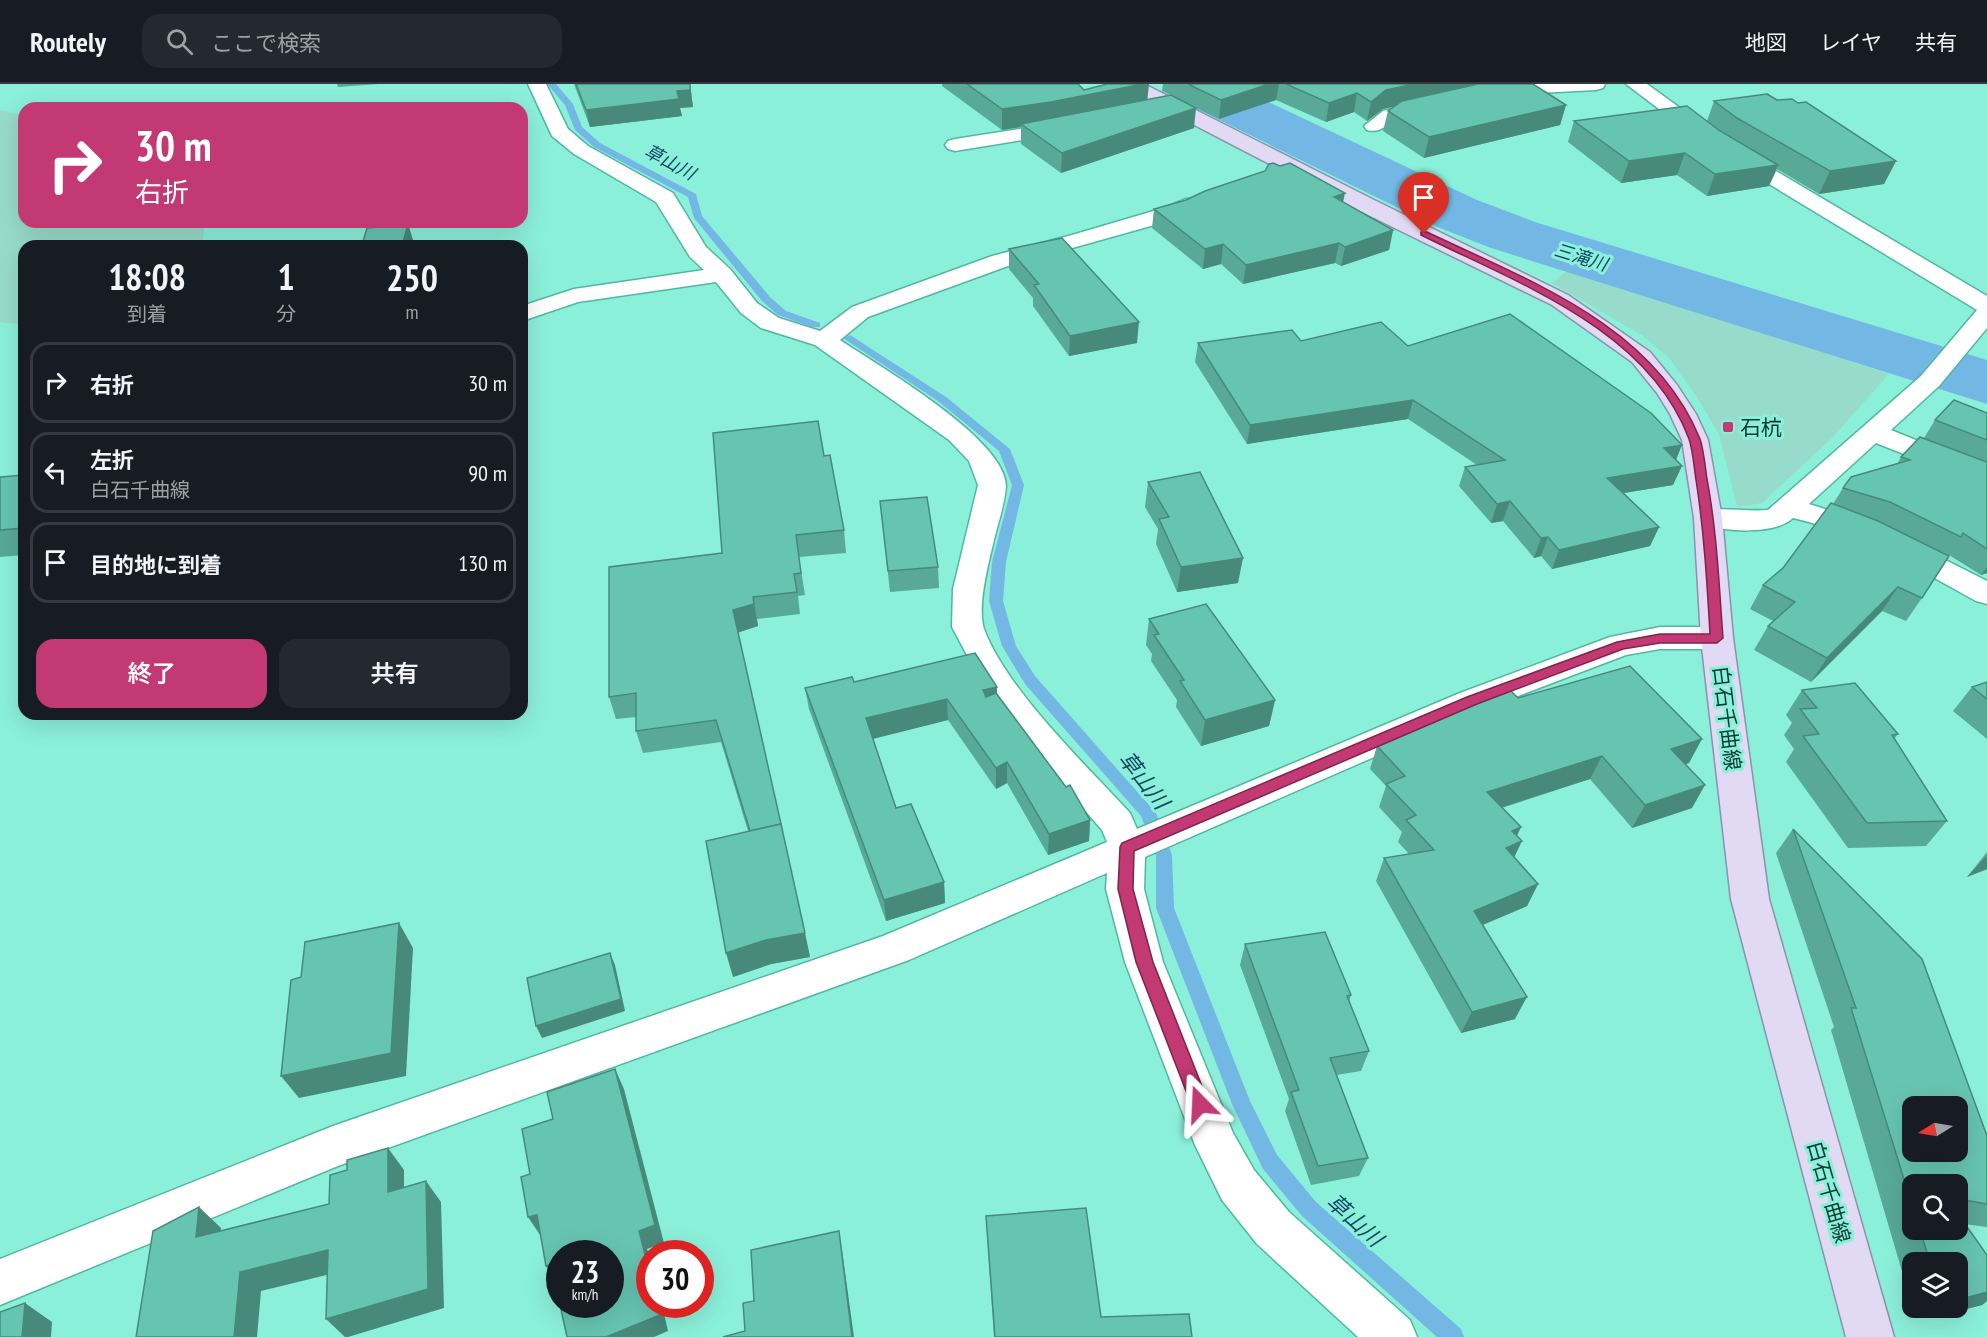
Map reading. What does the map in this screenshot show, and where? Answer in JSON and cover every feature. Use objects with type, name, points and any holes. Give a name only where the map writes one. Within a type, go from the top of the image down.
[{"type":"main road","name":"白石千曲線","points":[[1130,84],[1289,166],[1560,300],[1641,357],[1668,390],[1695,440],[1708,518],[1717,638],[1750,899],[1870,1337]]},
{"type":"street","points":[[537,84],[559,132],[581,150],[666,198],[675,217],[698,252],[722,274],[749,308],[770,322],[824,340],[951,429],[982,458],[992,485],[968,589],[968,627],[994,677],[1027,721],[1117,823],[1147,839]]},
{"type":"street","points":[[1478,95],[1518,88],[1596,84]]},
{"type":"street","points":[[1635,84],[1720,146],[1987,306]]},
{"type":"street","points":[[1374,126],[1390,115],[1445,102]]},
{"type":"street","points":[[1144,112],[1173,106]]},
{"type":"street","points":[[955,145],[1083,124]]},
{"type":"street","points":[[1257,177],[1289,166]]},
{"type":"street","points":[[824,340],[860,312],[1000,261],[1175,212],[1215,194]]},
{"type":"street","points":[[528,312],[574,296],[722,274]]},
{"type":"street","points":[[1708,518],[1758,520],[1776,518],[1939,370],[1987,313]]},
{"type":"street","points":[[1871,431],[1987,479]]},
{"type":"street","points":[[1788,508],[1819,514],[1882,538],[1987,594]]},
{"type":"street","points":[[0,1282],[333,1147],[895,948],[1472,701],[1621,645],[1660,638],[1717,638]]},
{"type":"street","points":[[1147,839],[1125,889],[1144,962],[1216,1145],[1238,1185],[1273,1228],[1393,1337]]},
{"type":"shaded area","points":[[0,110],[18,114],[18,228],[204,228],[203,240],[18,240],[18,324],[0,322]]},
{"type":"shaded area","points":[[1569,269],[1889,374],[1832,438],[1762,503],[1737,507],[1719,434],[1696,396],[1669,358],[1643,336],[1552,283]]},
{"type":"building","points":[[576,84],[690,84],[690,90],[677,91],[679,99],[586,110]]},
{"type":"building","points":[[967,84],[1078,84],[1084,90],[1107,84],[1143,84],[1002,109]]},
{"type":"building","points":[[1188,84],[1269,84],[1221,100]]},
{"type":"building","points":[[1286,84],[1414,84],[1386,90],[1371,102],[1357,93],[1329,103]]},
{"type":"building","points":[[1478,84],[1533,84],[1566,105],[1429,137],[1388,111],[1402,101]]},
{"type":"building","points":[[1767,94],[1777,100],[1792,99],[1798,103],[1806,102],[1896,161],[1830,171],[1737,118],[1714,101]]},
{"type":"building","points":[[1171,95],[1196,108],[1062,153],[1021,124]]},
{"type":"building","points":[[1687,106],[1720,131],[1778,165],[1715,174],[1685,153],[1629,161],[1574,121]]},
{"type":"building","points":[[1290,163],[1345,193],[1334,197],[1393,230],[1345,247],[1339,243],[1246,265],[1223,244],[1205,249],[1154,209],[1186,200],[1205,191],[1265,171],[1269,164],[1280,166]]},
{"type":"building","points":[[367,228],[407,228],[404,240],[363,240]]},
{"type":"building","points":[[1062,238],[1139,322],[1070,336],[1034,285],[1039,284],[1009,249]]},
{"type":"building","points":[[1510,314],[1651,413],[1682,445],[1664,448],[1682,466],[1607,478],[1659,527],[1559,550],[1548,537],[1541,538],[1510,501],[1497,504],[1465,467],[1505,460],[1413,400],[1250,425],[1198,343],[1292,330],[1301,341],[1381,322],[1408,346]]},
{"type":"building","points":[[1954,400],[1987,413],[1987,440],[1935,420]]},
{"type":"building","points":[[818,421],[824,456],[830,455],[844,530],[796,535],[801,573],[794,574],[797,592],[753,597],[754,604],[733,610],[781,824],[750,831],[716,720],[636,731],[636,693],[609,697],[609,567],[722,553],[713,433]]},
{"type":"building","points":[[1920,437],[1987,462],[1987,549],[1963,533],[1961,537],[1890,502],[1843,488],[1851,477],[1910,460],[1901,457]]},
{"type":"building","points":[[1200,472],[1243,558],[1181,567],[1159,519],[1169,517],[1148,482]]},
{"type":"building","points":[[18,476],[18,528],[0,530],[0,477]]},
{"type":"building","points":[[927,497],[938,567],[888,571],[880,501]]},
{"type":"building","points":[[1831,503],[1878,521],[1949,556],[1922,598],[1898,587],[1827,658],[1768,626],[1795,602],[1763,585],[1783,568]]},
{"type":"building","points":[[1206,604],[1275,700],[1205,720],[1180,681],[1184,680],[1154,635],[1159,634],[1149,619]]},
{"type":"building","points":[[975,653],[997,687],[983,690],[986,697],[996,693],[1066,787],[1070,785],[1090,820],[1049,834],[1007,762],[996,768],[947,699],[866,718],[896,808],[911,804],[944,882],[884,900],[805,688],[852,677],[854,682]]},
{"type":"building","points":[[1630,666],[1702,739],[1671,749],[1705,785],[1645,805],[1602,756],[1487,792],[1521,827],[1512,831],[1522,841],[1506,848],[1538,884],[1474,911],[1527,997],[1472,1012],[1384,858],[1434,850],[1406,820],[1416,815],[1386,784],[1405,776],[1377,746],[1508,688],[1518,698]]},
{"type":"building","points":[[1987,682],[1987,699],[1972,687]]},
{"type":"building","points":[[1855,683],[1898,734],[1892,735],[1947,821],[1867,823],[1803,736],[1819,734],[1800,709],[1817,708],[1802,690]]},
{"type":"building","points":[[781,824],[805,933],[766,940],[726,953],[706,841]]},
{"type":"building","points":[[1793,829],[1922,959],[1987,1136],[1987,1204],[1968,1201],[1968,1174],[1902,1174],[1851,1008],[1856,1008]]},
{"type":"building","points":[[399,923],[391,1053],[281,1076],[291,980],[301,977],[305,942]]},
{"type":"building","points":[[1325,932],[1351,995],[1347,996],[1369,1051],[1330,1058],[1368,1158],[1318,1166],[1291,1092],[1299,1090],[1245,944]]},
{"type":"building","points":[[610,953],[621,999],[536,1026],[527,978]]},
{"type":"building","points":[[615,1069],[655,1225],[639,1231],[641,1240],[636,1240],[636,1318],[653,1318],[606,1337],[567,1337],[563,1318],[624,1318],[624,1240],[546,1240],[546,1266],[537,1215],[528,1217],[521,1177],[530,1174],[522,1129],[553,1119],[547,1092]]},
{"type":"building","points":[[388,1148],[388,1192],[426,1181],[428,1289],[326,1319],[328,1250],[240,1272],[234,1337],[136,1337],[153,1231],[199,1207],[196,1237],[329,1204],[330,1175],[347,1170],[347,1160]]},
{"type":"building","points":[[1086,1208],[1101,1317],[1189,1314],[1192,1337],[995,1337],[986,1216]]},
{"type":"building","points":[[1968,1228],[1987,1255],[1987,1292],[1968,1297],[1968,1252],[1927,1252],[1923,1240],[1968,1240]]},
{"type":"building","points":[[839,1231],[852,1337],[723,1337],[745,1331],[743,1303],[754,1301],[751,1250]]},
{"type":"building","points":[[25,1303],[22,1337],[0,1337],[0,1312]]},
{"type":"waterway","name":"草山川","points":[[551,84],[569,104],[578,128],[597,145],[693,196],[697,216],[766,299],[782,313],[816,325]]},
{"type":"waterway","name":"三滝川","points":[[1192,84],[1216,98],[1456,213],[1513,235],[1987,383]]},
{"type":"waterway","name":"草山川","points":[[850,338],[942,399],[1004,449],[1018,485],[999,562],[996,601],[1009,646],[1030,680],[1148,813],[1164,855],[1165,908],[1242,1104],[1270,1162],[1309,1209],[1453,1337]]},
{"type":"place","name":"石杭","points":[[1728,427]]},
{"type":"route","points":[[1200,1104],[1144,962],[1125,889],[1127,847],[1472,701],[1621,645],[1660,638],[1717,638],[1708,518],[1695,440],[1668,390],[1641,357],[1560,300],[1424,234]]}]
